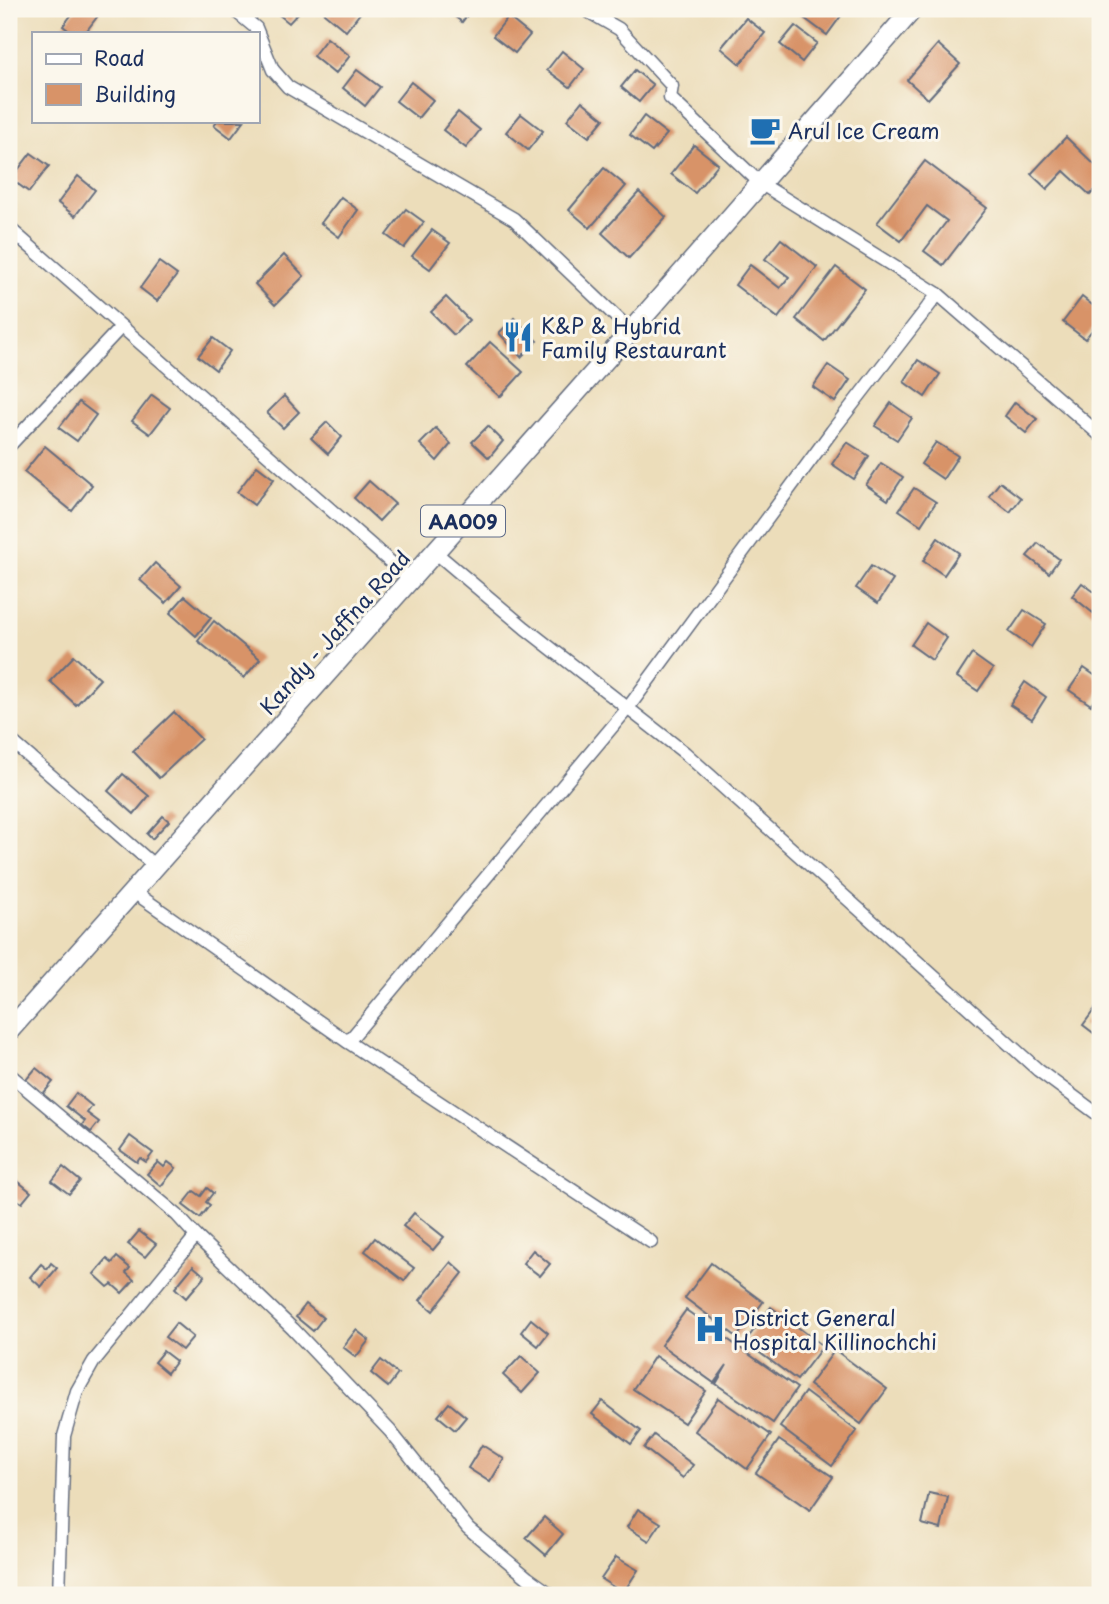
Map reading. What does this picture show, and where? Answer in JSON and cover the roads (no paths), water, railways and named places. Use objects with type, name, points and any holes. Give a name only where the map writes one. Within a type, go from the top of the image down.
[{"type":"highway","name":"Kandy - Jaffna Road","points":[[9,1031],[411,580],[913,9]]},
{"type":"street","points":[[233,9],[258,32]]},
{"type":"street","points":[[584,9],[619,29],[672,86],[670,98],[760,183],[939,294],[1100,435]]},
{"type":"street","points":[[259,35],[273,69],[288,87],[514,219],[631,331]]},
{"type":"street","points":[[9,228],[411,580]]},
{"type":"street","points":[[348,1042],[628,708],[832,431],[939,294]]},
{"type":"street","points":[[9,446],[121,327]]},
{"type":"street","points":[[435,552],[525,628],[685,753],[1038,1070],[1100,1116]]},
{"type":"street","points":[[9,739],[156,867]]},
{"type":"street","points":[[134,892],[348,1042],[651,1242]]},
{"type":"street","points":[[9,1074],[177,1215],[293,1329],[390,1431],[468,1528],[552,1595]]},
{"type":"street","points":[[59,1595],[64,1436],[77,1391],[94,1361],[196,1236]]},
{"type":"place","name":"Arul Ice Cream","points":[[765,130]]},
{"type":"place","name":"K&P & Hybrid Family Restaurant","points":[[518,337]]},
{"type":"place","name":"District General Hospital Killinochchi","points":[[710,1329]]}]
